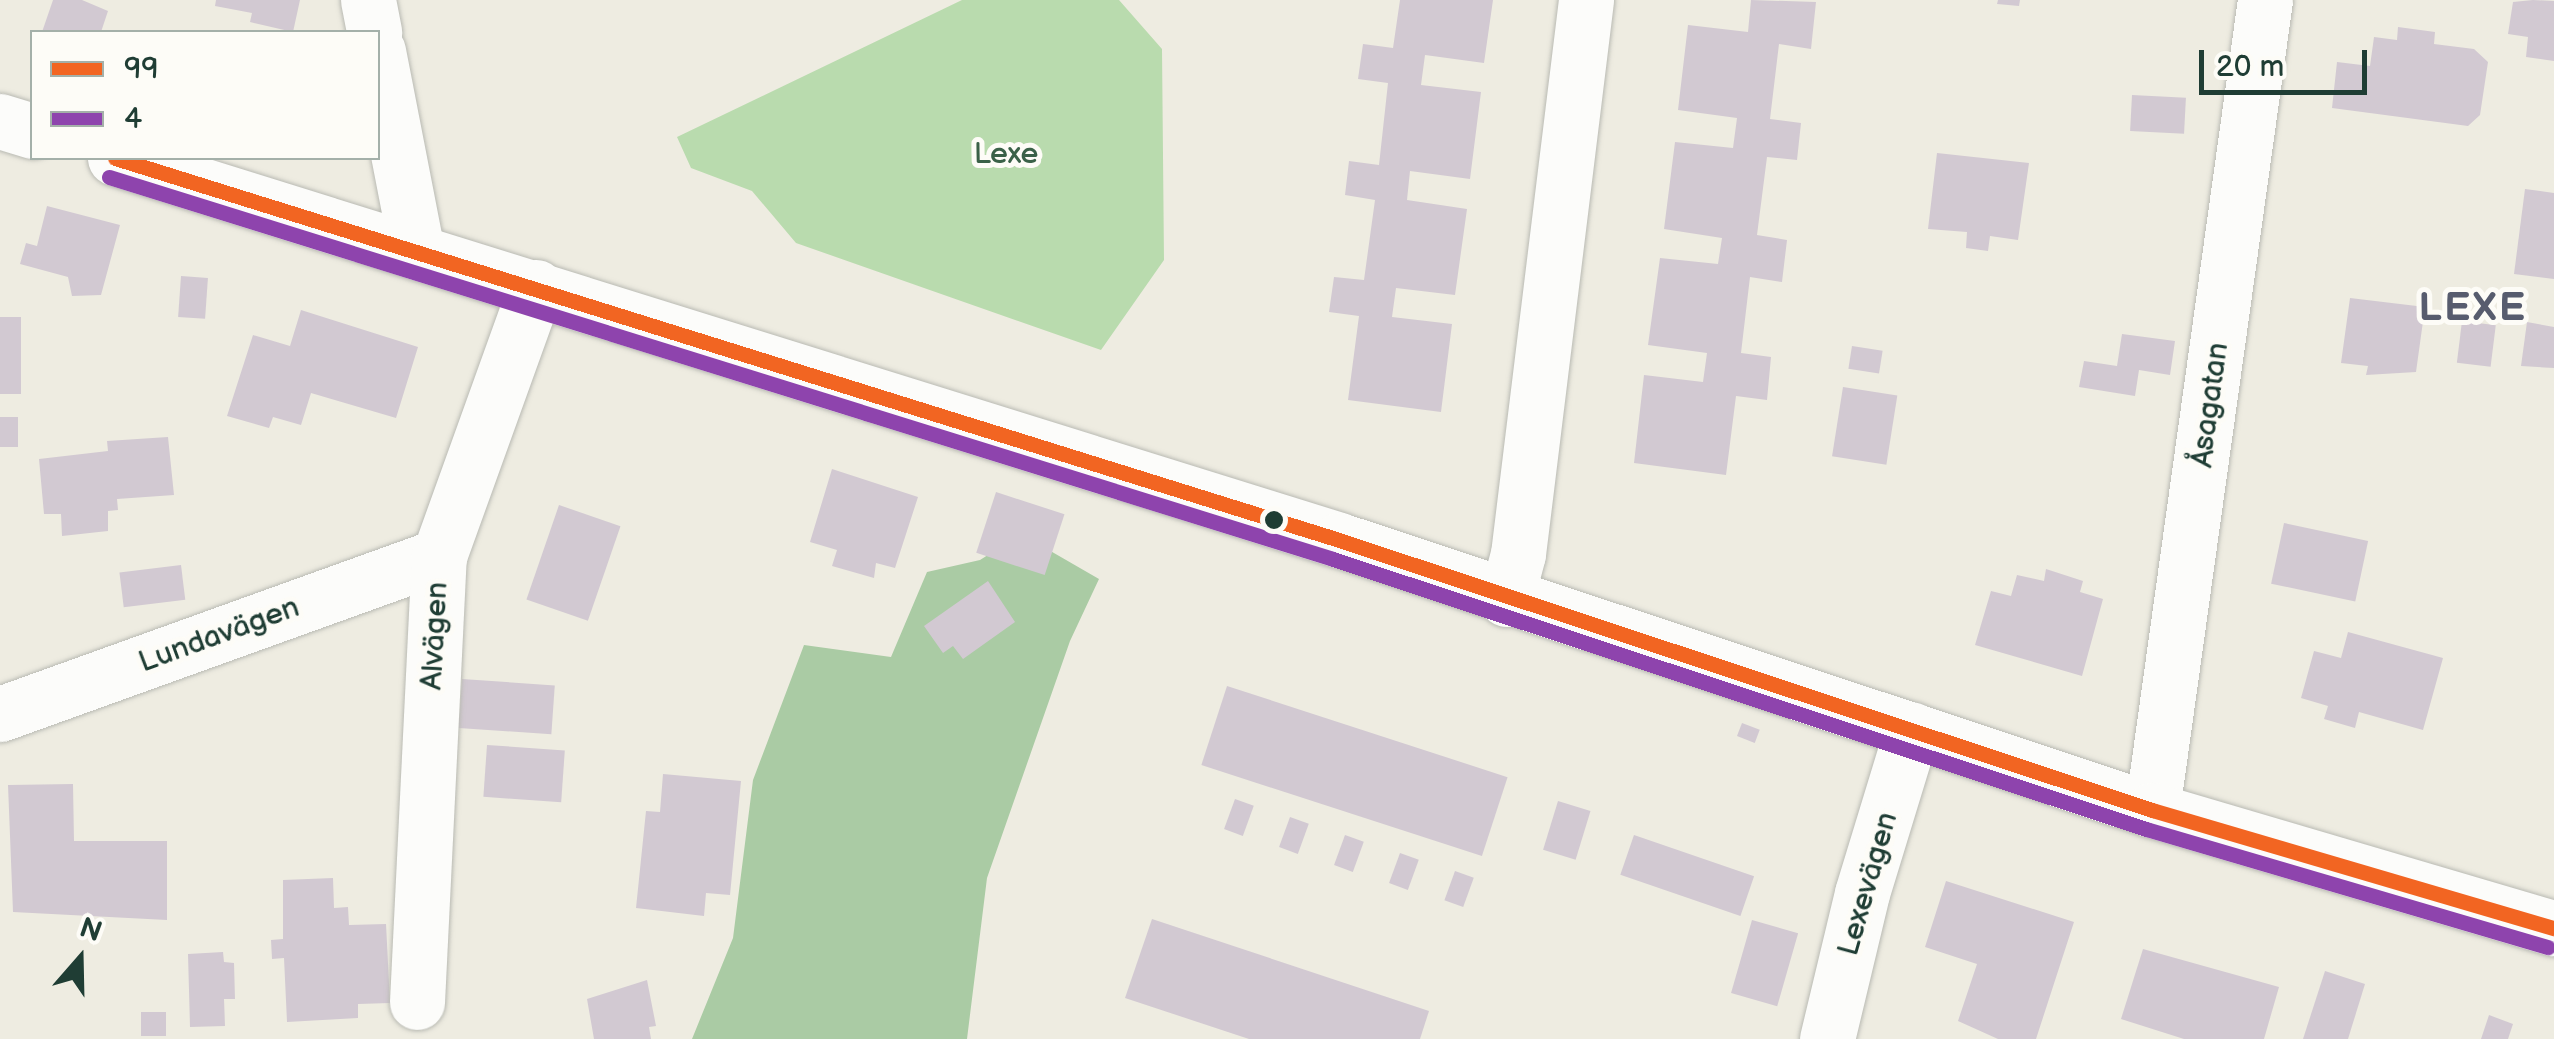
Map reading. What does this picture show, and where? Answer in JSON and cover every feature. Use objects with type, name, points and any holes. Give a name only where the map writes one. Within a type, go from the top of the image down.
[{"type":"street","points":[[368,0],[374,30]]},
{"type":"street","points":[[1506,599],[1518,554],[1586,0]]},
{"type":"street","name":"Åsagatan","points":[[2152,810],[2265,0]]},
{"type":"street","points":[[380,61],[416,252]]},
{"type":"street","points":[[0,121],[30,131]]},
{"type":"street","points":[[121,160],[536,287],[1912,729],[2152,810],[2554,928]]},
{"type":"street","name":"Alvägen","points":[[417,1002],[439,556],[536,287]]},
{"type":"street","name":"Lundavägen","points":[[0,714],[439,556]]},
{"type":"street","name":"Lexevägen","points":[[1827,1039],[1862,893],[1912,729]]},
{"type":"green space","name":"Lexe","points":[[962,0],[1119,0],[1162,49],[1164,260],[1101,350],[796,243],[752,191],[691,168],[677,137]]},
{"type":"green space","points":[[1021,534],[1099,579],[1070,641],[987,878],[967,1039],[692,1039],[733,938],[753,780],[804,645],[891,657],[927,572],[980,560]]},
{"type":"building","points":[[53,0],[82,0],[108,11],[102,30],[43,30]]},
{"type":"building","points":[[216,0],[300,0],[293,30],[250,22],[252,13],[215,6]]},
{"type":"building","points":[[1400,0],[1493,0],[1484,63],[1425,55],[1421,85],[1481,92],[1470,179],[1410,171],[1407,200],[1467,209],[1455,295],[1396,288],[1392,317],[1452,324],[1441,412],[1348,400],[1359,316],[1329,312],[1334,277],[1364,280],[1375,200],[1345,195],[1349,161],[1379,165],[1388,83],[1358,79],[1363,44],[1393,48]]},
{"type":"building","points":[[1751,0],[1816,2],[1811,49],[1779,44],[1770,119],[1801,123],[1797,160],[1767,157],[1757,235],[1787,240],[1782,282],[1750,277],[1741,353],[1771,357],[1767,400],[1736,396],[1726,475],[1634,463],[1644,375],[1703,382],[1707,353],[1648,345],[1660,258],[1718,264],[1722,238],[1664,229],[1675,142],[1733,148],[1737,118],[1678,110],[1688,25],[1748,32]]},
{"type":"building","points":[[1998,0],[2020,0],[2019,6],[1997,4]]},
{"type":"building","points":[[2554,1],[2554,61],[2526,57],[2528,37],[2508,34],[2513,2]]},
{"type":"building","points":[[2398,27],[2435,32],[2434,44],[2474,49],[2488,62],[2480,115],[2468,126],[2332,108],[2337,62],[2370,66],[2374,37],[2397,40]]},
{"type":"building","points":[[2132,95],[2186,98],[2184,134],[2130,131]]},
{"type":"building","points":[[1937,153],[2029,163],[2018,240],[1990,236],[1988,251],[1966,248],[1967,232],[1928,229]]},
{"type":"building","points":[[2525,189],[2554,193],[2554,279],[2514,274]]},
{"type":"building","points":[[47,206],[120,225],[101,295],[72,296],[68,277],[20,264],[26,243],[37,246]]},
{"type":"building","points":[[181,276],[208,278],[205,319],[178,317]]},
{"type":"building","points":[[2350,298],[2425,307],[2416,372],[2366,375],[2368,366],[2341,363]]},
{"type":"building","points":[[301,310],[418,347],[396,418],[311,393],[301,425],[273,417],[269,428],[227,416],[253,335],[290,346]]},
{"type":"building","points":[[0,317],[21,317],[21,394],[0,394]]},
{"type":"building","points":[[2462,321],[2496,325],[2491,367],[2457,363]]},
{"type":"building","points":[[2527,322],[2554,327],[2554,368],[2521,366]]},
{"type":"building","points":[[2122,334],[2175,341],[2170,375],[2139,370],[2135,396],[2079,387],[2084,361],[2117,366]]},
{"type":"building","points":[[1852,346],[1883,351],[1879,374],[1848,369]]},
{"type":"building","points":[[1843,387],[1897,396],[1886,465],[1832,456]]},
{"type":"building","points":[[0,417],[18,417],[18,447],[0,447]]},
{"type":"building","points":[[168,437],[174,495],[117,499],[118,510],[108,511],[108,531],[62,536],[61,514],[44,514],[39,459],[108,451],[107,441]]},
{"type":"building","points":[[832,469],[918,497],[895,568],[876,563],[874,578],[832,566],[837,550],[810,542]]},
{"type":"building","points":[[996,492],[1064,514],[1045,575],[976,553]]},
{"type":"building","points":[[559,505],[620,526],[588,621],[526,600]]},
{"type":"building","points":[[2284,523],[2368,541],[2355,602],[2271,584]]},
{"type":"building","points":[[181,565],[185,600],[124,607],[119,573]]},
{"type":"building","points":[[2046,569],[2083,581],[2080,592],[2103,599],[2082,676],[1975,645],[1991,591],[2011,596],[2017,575],[2044,581]]},
{"type":"building","points":[[988,581],[1015,622],[963,659],[953,646],[943,653],[924,626]]},
{"type":"building","points":[[2348,632],[2443,658],[2423,730],[2359,712],[2355,728],[2324,719],[2328,706],[2301,698],[2314,651],[2341,658]]},
{"type":"building","points":[[462,679],[555,685],[551,734],[459,728]]},
{"type":"building","points":[[1227,686],[1508,777],[1482,856],[1201,765]]},
{"type":"building","points":[[1742,723],[1760,730],[1755,743],[1737,736]]},
{"type":"building","points":[[487,745],[565,750],[561,802],[483,797]]},
{"type":"building","points":[[663,774],[741,781],[730,895],[706,893],[704,916],[636,908],[646,811],[660,812]]},
{"type":"building","points":[[73,784],[74,841],[167,841],[167,920],[13,912],[8,785]]},
{"type":"building","points":[[1235,799],[1254,806],[1243,836],[1224,829]]},
{"type":"building","points":[[1558,801],[1591,811],[1576,860],[1543,850]]},
{"type":"building","points":[[1290,817],[1309,824],[1298,854],[1279,847]]},
{"type":"building","points":[[1345,835],[1364,842],[1353,872],[1334,865]]},
{"type":"building","points":[[1634,835],[1754,876],[1740,916],[1620,875]]},
{"type":"building","points":[[1400,853],[1419,860],[1408,890],[1389,883]]},
{"type":"building","points":[[1455,871],[1474,878],[1463,907],[1444,900]]},
{"type":"building","points":[[333,878],[334,908],[348,907],[349,925],[386,924],[390,1003],[358,1004],[358,1018],[287,1022],[284,958],[272,959],[271,940],[283,939],[283,880]]},
{"type":"building","points":[[1946,881],[2074,922],[2036,1039],[1998,1039],[1958,1021],[1977,964],[1925,947]]},
{"type":"building","points":[[1152,919],[1429,1011],[1420,1039],[1249,1039],[1125,998]]},
{"type":"building","points":[[1752,920],[1798,933],[1777,1006],[1731,993]]},
{"type":"building","points":[[2143,949],[2279,987],[2264,1039],[2184,1039],[2121,1019]]},
{"type":"building","points":[[223,952],[224,962],[234,963],[235,999],[224,999],[225,1026],[190,1027],[188,954]]},
{"type":"building","points":[[2325,971],[2365,984],[2348,1039],[2303,1039]]},
{"type":"building","points":[[647,980],[656,1026],[649,1027],[651,1039],[594,1039],[587,999]]},
{"type":"building","points":[[141,1012],[166,1012],[166,1036],[141,1036]]},
{"type":"building","points":[[2489,1015],[2513,1024],[2508,1039],[2481,1039]]},
{"type":"transit line","name":"99","points":[[121,160],[1339,540],[2152,810],[2554,928]]},
{"type":"transit line","name":"4","points":[[109,177],[1333,559],[2146,829],[2548,947]]},
{"type":"district","name":"LEXE","points":[[2473,308]]}]
